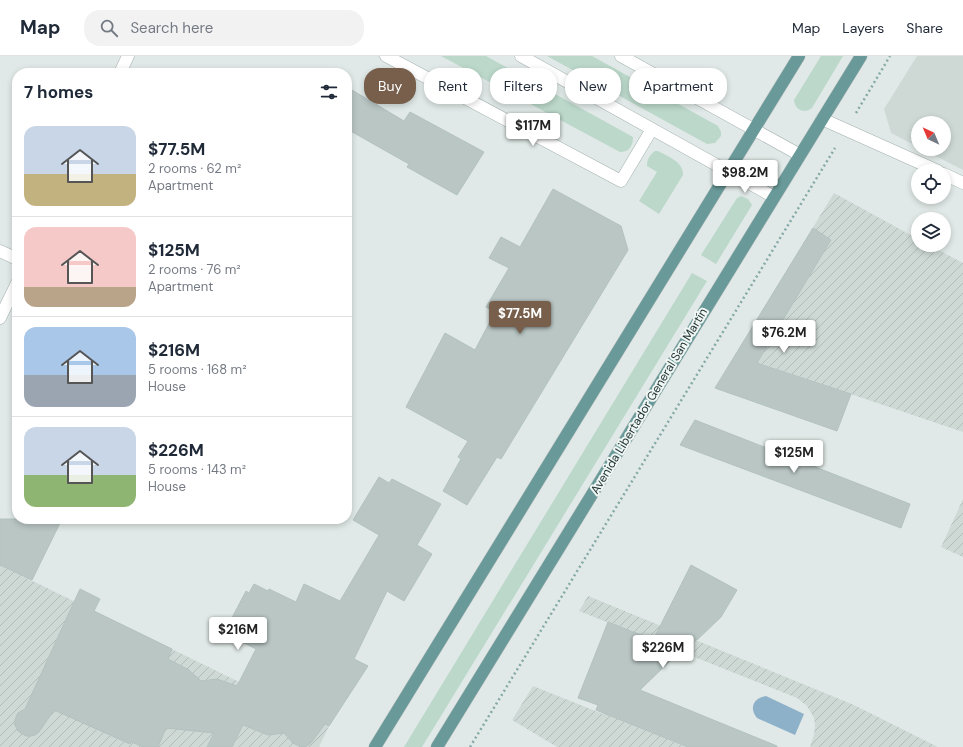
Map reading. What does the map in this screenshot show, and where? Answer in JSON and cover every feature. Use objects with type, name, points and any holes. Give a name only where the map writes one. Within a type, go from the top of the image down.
[{"type":"main road","points":[[375,747],[800,56]]},
{"type":"main road","name":"Avenida Libertador General San Martín","points":[[437,747],[861,56]]},
{"type":"street","points":[[122,68],[128,56]]},
{"type":"street","points":[[386,56],[621,181],[652,129]]},
{"type":"street","points":[[521,56],[774,197]]},
{"type":"street","points":[[621,56],[800,154]]},
{"type":"street","points":[[822,119],[922,164]]},
{"type":"street","points":[[951,177],[963,183]]},
{"type":"street","points":[[0,251],[12,257]]},
{"type":"street","points":[[0,318],[12,293]]},
{"type":"path","points":[[470,747],[890,56]]},
{"type":"shaded area","points":[[917,56],[963,56],[963,170],[936,156],[951,156],[951,116],[911,116],[911,143],[891,133],[884,109]]},
{"type":"shaded area","points":[[834,193],[911,235],[911,252],[942,252],[963,263],[963,432],[735,355]]},
{"type":"shaded area","points":[[963,499],[963,557],[941,547]]},
{"type":"shaded area","points":[[0,565],[329,726],[319,747],[0,747]]},
{"type":"shaded area","points":[[588,596],[854,705],[938,747],[810,747],[814,735],[814,718],[807,706],[797,698],[579,611]]},
{"type":"shaded area","points":[[533,686],[688,747],[557,747],[512,720]]},
{"type":"green space","points":[[441,56],[486,56],[508,68],[490,68],[490,82],[482,78],[482,68],[463,68]]},
{"type":"green space","points":[[547,56],[592,56],[614,68],[569,68]]},
{"type":"green space","points":[[821,56],[843,56],[812,108],[806,111],[800,110],[796,106],[794,100]]},
{"type":"green space","points":[[621,72],[629,77],[629,101],[621,97]]},
{"type":"green space","points":[[557,95],[565,100],[565,104],[573,104],[633,137],[631,146],[628,150],[620,152],[530,104],[557,104]]},
{"type":"green space","points":[[634,104],[678,104],[718,126],[721,136],[715,143],[707,144]]},
{"type":"green space","points":[[658,151],[674,160],[683,170],[683,175],[659,214],[639,201],[657,172],[647,166],[647,162],[651,154]]},
{"type":"green space","points":[[741,196],[748,199],[752,205],[716,264],[701,255],[737,198]]},
{"type":"green space","points":[[692,273],[707,281],[422,747],[404,747]]},
{"type":"water","points":[[766,696],[804,714],[795,735],[757,718],[753,711],[755,701]]},
{"type":"building","points":[[352,90],[364,97],[364,104],[376,104],[404,121],[410,112],[484,152],[457,195],[407,167],[409,164],[352,132]]},
{"type":"building","points":[[553,189],[621,226],[628,250],[501,459],[497,457],[467,505],[443,491],[461,459],[458,457],[468,441],[406,407],[445,333],[475,350],[495,312],[486,307],[509,268],[489,258],[501,237],[520,247]]},
{"type":"building","points":[[813,228],[831,240],[757,363],[851,394],[837,431],[715,388]]},
{"type":"building","points":[[695,420],[910,504],[901,528],[680,445]]},
{"type":"building","points":[[379,477],[389,483],[392,479],[441,504],[417,545],[432,554],[404,601],[387,591],[354,659],[368,666],[329,726],[325,724],[307,746],[301,747],[293,743],[284,733],[268,735],[243,725],[232,747],[207,747],[214,733],[166,728],[158,747],[143,747],[132,742],[130,744],[54,710],[39,732],[35,735],[26,736],[18,731],[14,723],[16,717],[18,713],[25,709],[80,589],[100,599],[94,611],[172,649],[168,659],[189,670],[201,681],[217,679],[237,686],[256,649],[224,633],[246,591],[249,593],[254,584],[268,591],[269,589],[296,602],[304,584],[340,601],[379,535],[353,520]]},
{"type":"building","points":[[0,519],[12,519],[12,524],[60,524],[32,580],[0,565]]},
{"type":"building","points":[[691,565],[737,590],[721,617],[697,640],[688,637],[677,660],[672,659],[640,690],[777,747],[688,747],[596,710],[598,705],[578,698],[608,622],[653,640]]}]
